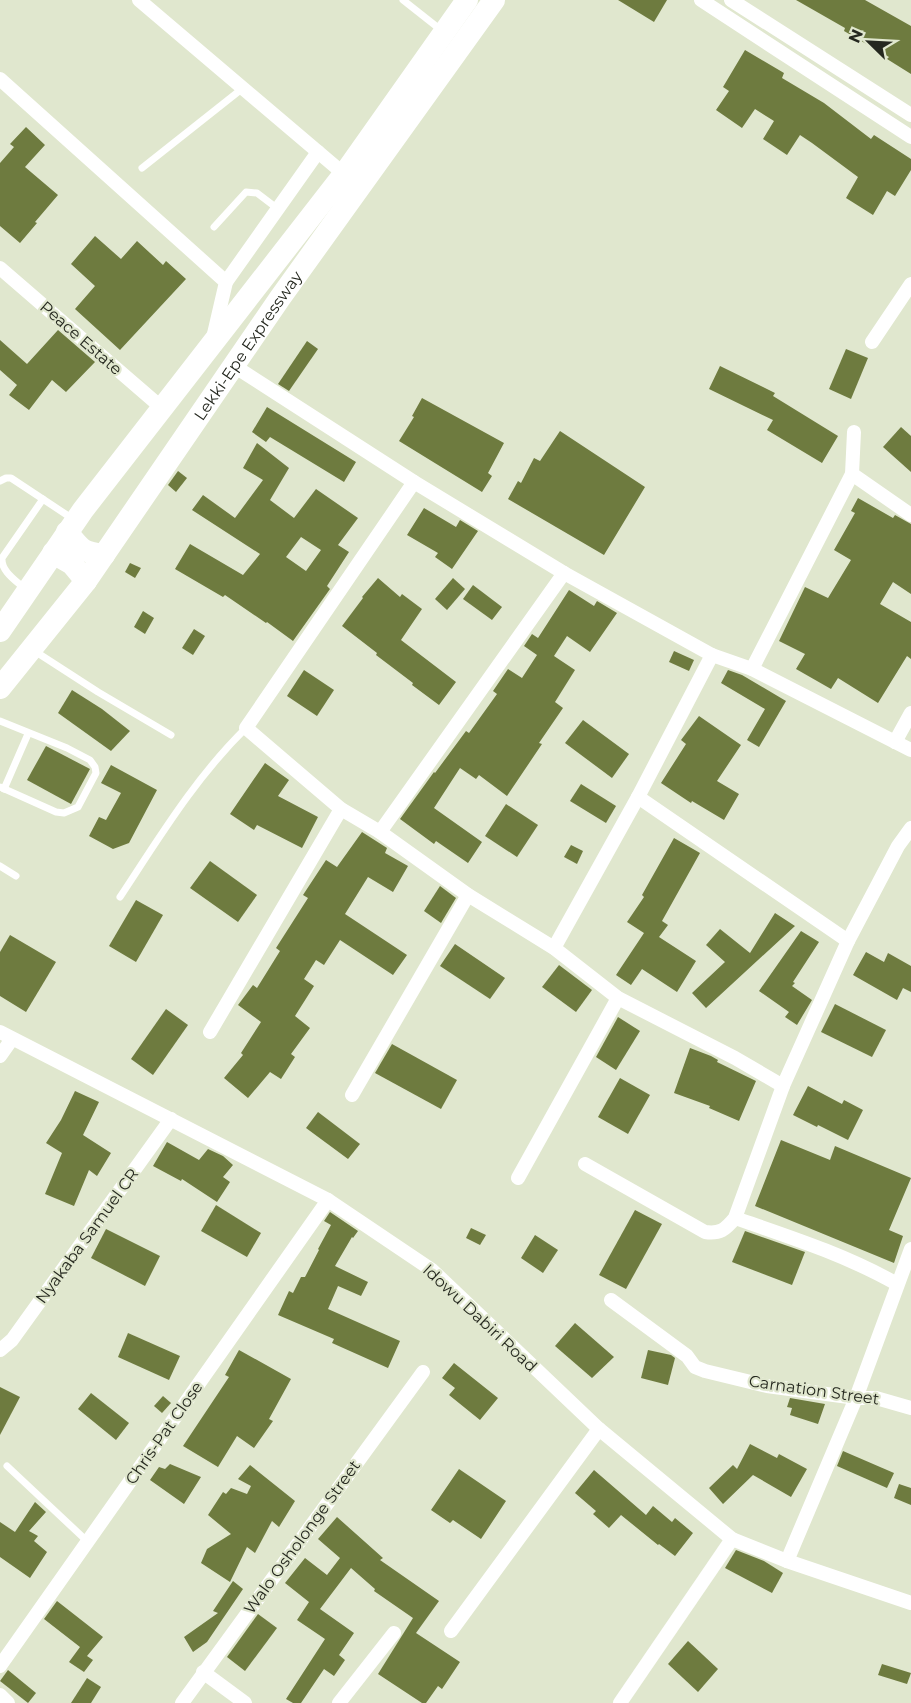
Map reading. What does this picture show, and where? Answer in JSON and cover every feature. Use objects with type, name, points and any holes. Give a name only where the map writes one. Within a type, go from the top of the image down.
[{"type":"highway","name":"Lekki-Epe Expressway","points":[[0,632],[71,526],[344,174],[466,0]]},
{"type":"highway","name":"Lekki-Epe Expressway","points":[[0,688],[86,581],[280,298],[494,0]]},
{"type":"highway","points":[[71,526],[80,548],[85,552],[104,555]]},
{"type":"highway","points":[[53,553],[72,564],[86,581]]},
{"type":"street","points":[[731,0],[911,115]]},
{"type":"street","points":[[705,1],[911,137]]},
{"type":"street","points":[[147,2],[344,174]]},
{"type":"street","points":[[0,79],[226,282]]},
{"type":"street","points":[[212,346],[226,282],[318,152]]},
{"type":"street","name":"Peace Estate","points":[[0,268],[162,408]]},
{"type":"street","points":[[872,342],[911,284]]},
{"type":"street","points":[[234,366],[414,482],[564,573],[712,655],[752,669],[911,750]]},
{"type":"street","points":[[752,669],[852,474],[854,432]]},
{"type":"street","points":[[852,474],[911,515]]},
{"type":"street","points":[[414,482],[246,728],[342,809],[380,832],[468,895],[554,948],[618,998],[735,1058],[783,1086]]},
{"type":"street","points":[[380,832],[564,573]]},
{"type":"street","points":[[554,948],[638,798],[712,655]]},
{"type":"street","points":[[895,742],[911,713]]},
{"type":"street","points":[[638,798],[848,941]]},
{"type":"street","points":[[210,1032],[342,809]]},
{"type":"street","points":[[585,1164],[705,1232],[718,1234],[726,1229],[735,1218],[783,1086],[848,941],[898,846],[911,828]]},
{"type":"street","points":[[352,1095],[468,895]]},
{"type":"street","points":[[518,1178],[618,998]]},
{"type":"street","points":[[0,1056],[6,1036]]},
{"type":"street","name":"Idowu Dabiri Road","points":[[6,1036],[328,1200],[432,1270],[599,1429],[732,1539],[787,1561],[911,1603]]},
{"type":"street","name":"Nyakaba Samuel CR","points":[[0,1350],[12,1340],[171,1119]]},
{"type":"street","name":"Chris-Pat Close","points":[[0,1666],[328,1200]]},
{"type":"street","points":[[735,1218],[826,1250],[897,1284]]},
{"type":"street","points":[[787,1561],[855,1398],[911,1249]]},
{"type":"street","name":"Carnation Street","points":[[611,1300],[687,1356],[695,1367],[705,1371],[767,1386],[855,1398],[876,1398],[911,1408]]},
{"type":"street","name":"Walo Osholonge Street","points":[[182,1703],[423,1372]]},
{"type":"street","points":[[451,1631],[599,1429]]},
{"type":"street","points":[[620,1703],[732,1539]]},
{"type":"street","points":[[339,1703],[394,1633]]},
{"type":"street","points":[[203,1672],[245,1703]]},
{"type":"street","points":[[0,1695],[8,1703]]},
{"type":"lane","points":[[403,0],[443,32]]},
{"type":"lane","points":[[142,168],[243,88]]},
{"type":"lane","points":[[214,227],[246,192],[257,193],[278,209]]},
{"type":"lane","points":[[0,481],[11,478],[43,499],[71,526]]},
{"type":"lane","points":[[27,591],[1,562],[43,499]]},
{"type":"lane","points":[[31,649],[171,735]]},
{"type":"lane","points":[[0,721],[67,748],[90,760],[96,773],[78,807],[64,813],[56,812],[2,788],[28,734]]},
{"type":"lane","points":[[120,897],[194,786],[225,748],[246,728]]},
{"type":"lane","points":[[0,866],[16,876]]},
{"type":"lane","points":[[7,1466],[88,1542]]},
{"type":"building","points":[[618,0],[667,0],[654,22]]},
{"type":"building","points":[[796,0],[865,0],[911,26],[911,74],[887,59],[889,57],[844,31],[845,28]]},
{"type":"building","points":[[745,50],[784,73],[782,78],[824,103],[871,139],[874,135],[911,159],[911,170],[895,196],[887,191],[873,215],[846,198],[858,177],[812,143],[800,135],[787,155],[763,139],[774,121],[755,109],[742,128],[716,110],[729,91],[723,87]]},
{"type":"building","points":[[26,127],[45,145],[25,167],[58,195],[20,243],[0,226],[0,163],[14,147],[10,144]]},
{"type":"building","points":[[95,236],[121,259],[137,241],[163,265],[166,261],[186,279],[120,350],[75,309],[95,286],[71,264]]},
{"type":"building","points":[[58,330],[95,362],[66,392],[52,380],[29,410],[9,395],[17,385],[0,370],[0,340],[27,364]]},
{"type":"building","points":[[307,341],[318,349],[289,391],[278,384]]},
{"type":"building","points":[[846,349],[868,358],[851,399],[829,389]]},
{"type":"building","points":[[720,366],[775,393],[773,396],[838,436],[822,463],[767,430],[773,420],[709,389]]},
{"type":"building","points":[[422,398],[504,443],[488,473],[492,476],[482,492],[399,441],[414,417],[412,416]]},
{"type":"building","points":[[267,407],[356,462],[344,482],[270,437],[266,442],[252,432]]},
{"type":"building","points":[[901,427],[911,436],[911,472],[883,447]]},
{"type":"building","points":[[560,431],[645,487],[604,555],[508,499],[518,481],[521,483],[534,458],[540,461]]},
{"type":"building","points":[[257,443],[289,468],[270,500],[294,518],[316,489],[358,518],[338,545],[349,552],[327,586],[330,589],[293,641],[225,595],[223,597],[175,569],[190,544],[243,575],[260,554],[192,510],[203,495],[235,518],[263,480],[243,468]],"holes":[[[301,537],[321,550],[306,571],[286,557]]]},
{"type":"building","points":[[178,471],[187,478],[176,492],[168,485]]},
{"type":"building","points":[[858,498],[893,518],[895,515],[911,524],[911,594],[893,582],[880,604],[911,622],[911,659],[907,656],[878,703],[838,678],[831,689],[796,669],[805,654],[779,641],[805,587],[828,598],[851,560],[834,550],[855,513],[851,511]]},
{"type":"building","points":[[424,508],[456,527],[460,520],[478,531],[452,569],[435,557],[438,553],[407,535]]},
{"type":"building","points":[[130,563],[141,568],[135,578],[125,572]]},
{"type":"building","points":[[378,578],[400,597],[402,594],[422,609],[401,640],[456,682],[439,705],[342,626]]},
{"type":"building","points":[[453,578],[465,589],[447,610],[435,599]]},
{"type":"building","points":[[473,585],[502,607],[492,620],[463,599]]},
{"type":"building","points":[[569,590],[594,606],[597,601],[617,613],[590,652],[567,636],[554,656],[575,670],[555,702],[563,708],[507,796],[479,775],[476,779],[460,768],[434,808],[482,842],[468,863],[436,841],[434,844],[400,819],[466,731],[469,733],[497,694],[493,691],[508,669],[522,678],[537,655],[524,646],[532,634],[538,638]]},
{"type":"building","points":[[143,611],[154,618],[145,634],[134,627]]},
{"type":"building","points":[[194,629],[205,636],[193,655],[182,648]]},
{"type":"building","points":[[674,651],[694,660],[689,671],[669,662]]},
{"type":"building","points":[[304,670],[334,690],[317,716],[287,696]]},
{"type":"building","points":[[728,670],[742,675],[786,701],[759,747],[747,740],[765,709],[721,683]]},
{"type":"building","points":[[72,690],[102,709],[130,731],[111,751],[58,713]]},
{"type":"building","points":[[699,716],[741,745],[717,781],[739,794],[724,820],[692,801],[691,803],[661,783],[686,744],[681,740]]},
{"type":"building","points":[[583,720],[629,754],[612,778],[565,743]]},
{"type":"building","points":[[46,746],[90,769],[71,804],[27,780]]},
{"type":"building","points":[[265,763],[289,780],[278,796],[318,817],[302,848],[257,825],[254,830],[230,814]]},
{"type":"building","points":[[111,765],[157,790],[129,843],[113,849],[89,836],[99,817],[106,820],[121,793],[101,783]]},
{"type":"building","points":[[581,784],[616,806],[606,823],[570,801]]},
{"type":"building","points":[[506,804],[538,825],[517,857],[485,836]]},
{"type":"building","points":[[362,832],[387,848],[385,853],[408,866],[393,892],[368,877],[345,914],[407,955],[393,975],[340,940],[324,965],[316,960],[304,979],[314,986],[295,1016],[310,1028],[291,1054],[295,1057],[281,1079],[270,1072],[248,1098],[224,1078],[243,1055],[241,1053],[261,1022],[238,1005],[253,985],[257,988],[280,951],[276,948],[308,898],[303,895],[326,860],[337,867]]},
{"type":"building","points":[[674,838],[700,853],[662,921],[668,925],[659,937],[696,961],[677,992],[642,969],[631,985],[616,975],[644,933],[627,922],[644,897],[642,895]]},
{"type":"building","points":[[571,845],[583,851],[577,864],[564,857]]},
{"type":"building","points":[[210,861],[257,895],[238,922],[190,888]]},
{"type":"building","points":[[440,886],[456,898],[441,923],[424,911]]},
{"type":"building","points":[[136,900],[163,915],[136,962],[109,946]]},
{"type":"building","points":[[775,913],[795,926],[706,1008],[692,993],[725,962],[706,945],[720,929],[750,953]]},
{"type":"building","points":[[801,931],[819,942],[793,982],[795,983],[792,986],[812,1000],[797,1025],[785,1017],[789,1012],[759,991]]},
{"type":"building","points":[[10,935],[56,962],[26,1012],[0,996],[0,952]]},
{"type":"building","points":[[455,944],[505,978],[490,999],[440,966]]},
{"type":"building","points":[[866,952],[884,962],[888,953],[911,966],[911,992],[903,988],[897,1000],[853,975]]},
{"type":"building","points":[[559,965],[592,990],[576,1012],[542,987]]},
{"type":"building","points":[[835,1004],[886,1030],[872,1057],[821,1032]]},
{"type":"building","points":[[166,1009],[188,1025],[153,1075],[131,1059]]},
{"type":"building","points":[[618,1017],[640,1031],[616,1070],[596,1057]]},
{"type":"building","points":[[392,1044],[457,1080],[441,1109],[375,1073]]},
{"type":"building","points":[[690,1048],[711,1056],[718,1060],[717,1062],[756,1081],[739,1121],[709,1108],[710,1106],[674,1093]]},
{"type":"building","points":[[620,1078],[650,1095],[628,1134],[598,1117]]},
{"type":"building","points":[[808,1086],[842,1104],[844,1100],[863,1110],[848,1140],[793,1115]]},
{"type":"building","points":[[75,1091],[99,1102],[83,1135],[111,1153],[97,1176],[89,1170],[74,1206],[45,1194],[62,1153],[46,1143],[61,1120]]},
{"type":"building","points":[[318,1112],[360,1144],[348,1159],[306,1128]]},
{"type":"building","points":[[781,1140],[830,1160],[835,1146],[911,1178],[889,1230],[903,1236],[894,1263],[755,1206]]},
{"type":"building","points":[[167,1142],[199,1160],[208,1149],[223,1156],[233,1165],[223,1177],[230,1182],[217,1202],[182,1179],[181,1181],[153,1166]]},
{"type":"building","points":[[216,1205],[261,1233],[247,1257],[201,1231]]},
{"type":"building","points":[[635,1210],[662,1224],[626,1289],[599,1275]]},
{"type":"building","points":[[330,1212],[358,1231],[335,1266],[368,1282],[361,1296],[338,1286],[328,1309],[400,1341],[388,1368],[332,1343],[334,1339],[278,1315],[289,1291],[293,1293],[301,1277],[305,1277],[319,1250],[331,1225],[324,1221]]},
{"type":"building","points":[[471,1228],[486,1235],[480,1245],[466,1238]]},
{"type":"building","points":[[106,1229],[160,1256],[145,1286],[91,1258]]},
{"type":"building","points":[[745,1231],[805,1252],[792,1285],[732,1262]]},
{"type":"building","points":[[535,1235],[558,1250],[543,1273],[521,1258]]},
{"type":"building","points":[[575,1323],[614,1357],[592,1378],[555,1346]]},
{"type":"building","points":[[128,1333],[180,1356],[169,1380],[118,1357]]},
{"type":"building","points":[[239,1350],[291,1379],[269,1419],[273,1421],[254,1448],[237,1436],[218,1467],[183,1446],[229,1377],[225,1375]]},
{"type":"building","points":[[648,1350],[675,1358],[668,1385],[641,1378]]},
{"type":"building","points":[[454,1363],[498,1398],[480,1420],[449,1395],[455,1388],[442,1378]]},
{"type":"building","points":[[0,1387],[20,1397],[0,1435]]},
{"type":"building","points":[[91,1393],[129,1423],[116,1440],[78,1409]]},
{"type":"building","points":[[163,1396],[171,1403],[162,1413],[154,1406]]},
{"type":"building","points":[[790,1398],[825,1404],[818,1424],[790,1415],[792,1408],[787,1407]]},
{"type":"building","points":[[750,1444],[777,1458],[779,1454],[807,1469],[791,1497],[753,1475],[723,1504],[709,1488],[733,1465],[737,1469]]},
{"type":"building","points":[[843,1451],[894,1473],[887,1488],[837,1466]]},
{"type":"building","points":[[170,1464],[201,1477],[184,1504],[150,1480],[159,1467],[165,1469]]},
{"type":"building","points":[[250,1465],[295,1501],[279,1527],[272,1521],[255,1553],[247,1547],[230,1582],[201,1563],[207,1549],[231,1534],[208,1515],[223,1492],[226,1494],[231,1488],[247,1494],[251,1486],[238,1479]]},
{"type":"building","points":[[459,1469],[506,1501],[481,1539],[453,1520],[450,1523],[431,1510]]},
{"type":"building","points":[[594,1470],[646,1515],[653,1506],[672,1522],[675,1518],[693,1533],[675,1556],[621,1515],[609,1528],[593,1514],[596,1511],[575,1493]]},
{"type":"building","points":[[899,1484],[911,1488],[911,1505],[894,1498]]},
{"type":"building","points":[[35,1502],[46,1512],[29,1531],[38,1536],[34,1541],[47,1552],[30,1578],[0,1557],[0,1522],[15,1532]]},
{"type":"building","points":[[337,1517],[383,1558],[380,1560],[439,1601],[416,1633],[460,1662],[442,1689],[438,1686],[426,1703],[422,1703],[378,1674],[413,1618],[374,1591],[375,1589],[351,1568],[320,1609],[354,1633],[339,1655],[345,1660],[334,1676],[324,1669],[301,1703],[293,1703],[286,1699],[325,1639],[297,1620],[309,1602],[285,1583],[305,1558],[327,1575],[340,1558],[318,1539]]},
{"type":"building","points":[[736,1550],[764,1561],[783,1573],[772,1593],[725,1568]]},
{"type":"building","points":[[233,1581],[243,1589],[207,1642],[193,1652],[184,1637],[218,1613],[213,1611]]},
{"type":"building","points":[[57,1601],[103,1637],[87,1656],[93,1660],[84,1672],[69,1662],[80,1647],[44,1619]]},
{"type":"building","points":[[258,1614],[277,1628],[245,1671],[227,1657]]},
{"type":"building","points":[[688,1641],[718,1669],[698,1692],[668,1664]]},
{"type":"building","points":[[882,1664],[911,1673],[907,1684],[878,1675]]},
{"type":"building","points":[[8,1670],[36,1693],[28,1703],[0,1681]]},
{"type":"building","points":[[87,1678],[101,1687],[91,1703],[71,1703]]}]
